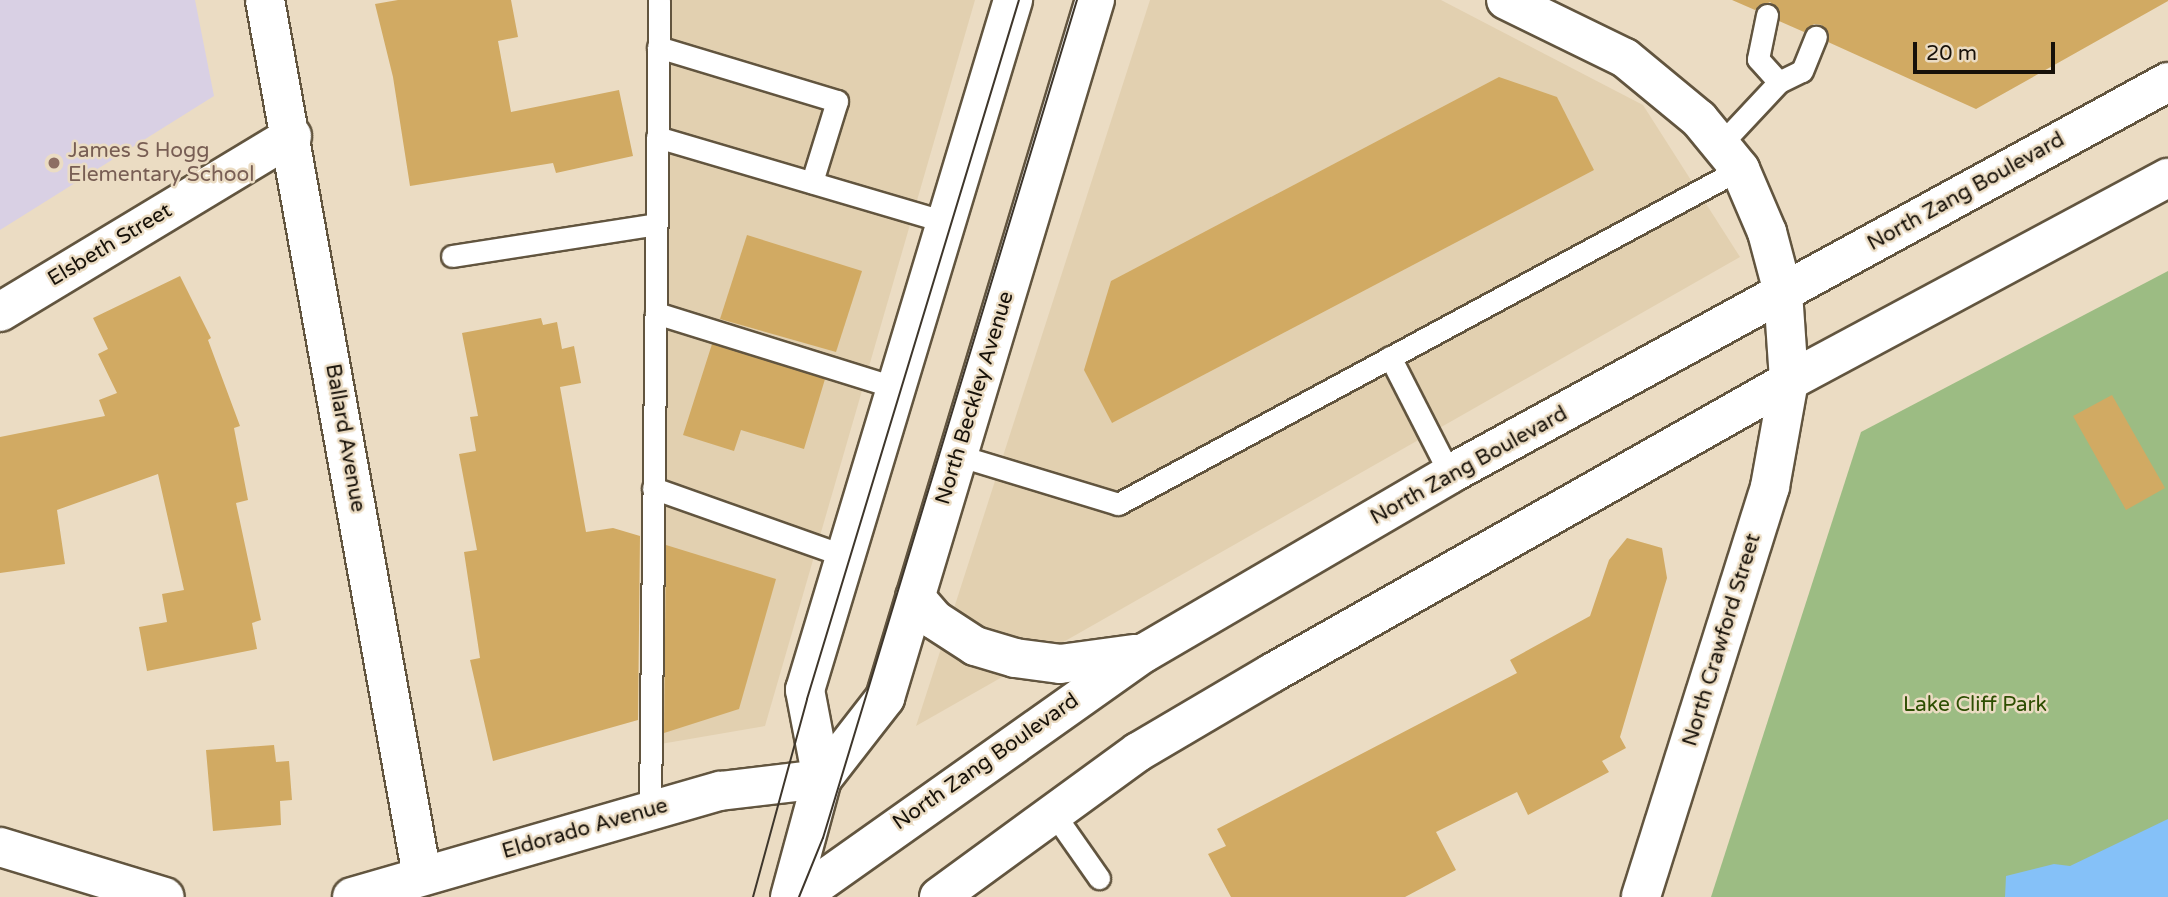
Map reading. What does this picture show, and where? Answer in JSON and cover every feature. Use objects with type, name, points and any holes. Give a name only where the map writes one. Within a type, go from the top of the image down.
[{"type":"main road","name":"Ballard Avenue","points":[[265,0],[292,136],[422,876]]},
{"type":"main road","name":"North Beckley Avenue","points":[[822,779],[805,690],[1013,0]]},
{"type":"main road","name":"North Beckley Avenue","points":[[790,897],[822,779],[885,698],[1094,0]]},
{"type":"main road","name":"North Crawford Street","points":[[1506,0],[1625,58],[1699,119],[1730,157],[1767,232],[1783,292],[1789,381],[1770,486],[1642,897]]},
{"type":"main road","name":"North Zang Boulevard","points":[[799,897],[1144,653],[1450,474],[2168,82]]},
{"type":"main road","name":"Elsbeth Street","points":[[0,312],[292,136]]},
{"type":"main road","points":[[939,897],[1052,811],[1138,752],[1260,680],[1789,381],[2168,178]]},
{"type":"main road","points":[[915,597],[935,620],[975,646],[1015,658],[1059,664],[1144,653]]},
{"type":"main road","name":"Eldorado Avenue","points":[[352,897],[720,790],[822,779]]},
{"type":"main road","points":[[0,847],[164,897]]},
{"type":"lane","points":[[650,810],[659,0]]},
{"type":"lane","points":[[1767,15],[1758,59],[1779,82]]},
{"type":"lane","points":[[957,455],[1118,504],[1390,357],[1730,157],[1779,82],[1802,71],[1816,37]]},
{"type":"lane","points":[[658,47],[837,101],[811,182]]},
{"type":"lane","points":[[657,136],[946,222]]},
{"type":"lane","points":[[452,256],[656,224]]},
{"type":"lane","points":[[656,313],[897,388]]},
{"type":"lane","points":[[1390,357],[1450,474]]},
{"type":"lane","points":[[653,488],[845,556]]},
{"type":"lane","points":[[1052,811],[1099,878]]},
{"type":"shaded area","name":"James S Hogg Elementary School","points":[[0,0],[195,0],[214,96],[0,230]]},
{"type":"shaded area","points":[[666,0],[975,0],[765,726],[643,747]]},
{"type":"shaded area","points":[[1150,0],[1441,0],[1643,105],[1740,257],[916,726]]},
{"type":"green space","name":"Lake Cliff Park","points":[[2168,271],[2168,897],[1711,897],[1861,432]]},
{"type":"water","points":[[2168,819],[2168,897],[2005,897],[2006,876],[2054,864],[2070,866]]},
{"type":"building","points":[[398,0],[511,0],[518,37],[498,41],[511,112],[619,90],[633,156],[556,173],[553,163],[410,186],[393,77],[375,4]]},
{"type":"building","points":[[1732,0],[2168,1],[1976,109],[1828,42],[1822,25],[1814,24],[1804,32],[1779,21],[1779,10],[1770,2],[1755,10]]},
{"type":"building","points":[[1499,77],[1557,97],[1594,170],[1112,423],[1084,370],[1111,281]]},
{"type":"building","points":[[747,235],[862,271],[836,352],[720,319]]},
{"type":"building","points":[[180,276],[211,338],[208,340],[240,426],[234,428],[248,500],[236,503],[261,620],[252,623],[257,649],[147,671],[139,627],[167,622],[162,594],[184,590],[158,474],[57,510],[65,564],[0,573],[0,437],[105,416],[99,400],[117,393],[98,354],[108,349],[93,318]]},
{"type":"building","points":[[541,318],[543,325],[557,322],[562,349],[574,346],[581,383],[560,387],[586,532],[613,528],[640,536],[638,720],[493,761],[470,660],[480,658],[464,552],[477,550],[459,454],[476,451],[470,417],[478,416],[462,333]]},
{"type":"building","points":[[712,344],[825,379],[804,449],[741,430],[734,451],[683,435]]},
{"type":"building","points":[[2112,395],[2165,488],[2126,510],[2073,416]]},
{"type":"building","points":[[1627,538],[1662,548],[1667,578],[1620,737],[1626,748],[1602,761],[1609,772],[1528,815],[1517,792],[1436,832],[1456,870],[1405,897],[1231,897],[1208,854],[1226,846],[1217,829],[1517,673],[1510,660],[1590,616],[1609,560]]},
{"type":"building","points":[[666,545],[776,579],[739,709],[664,733]]},
{"type":"building","points":[[274,745],[276,762],[289,761],[292,800],[280,801],[281,825],[213,831],[206,750]]},
{"type":"tram line","points":[[753,897],[807,699],[1019,0]]},
{"type":"tram line","points":[[799,897],[823,838],[1077,0]]},
{"type":"place","name":"James S Hogg Elementary School","points":[[54,163]]}]
